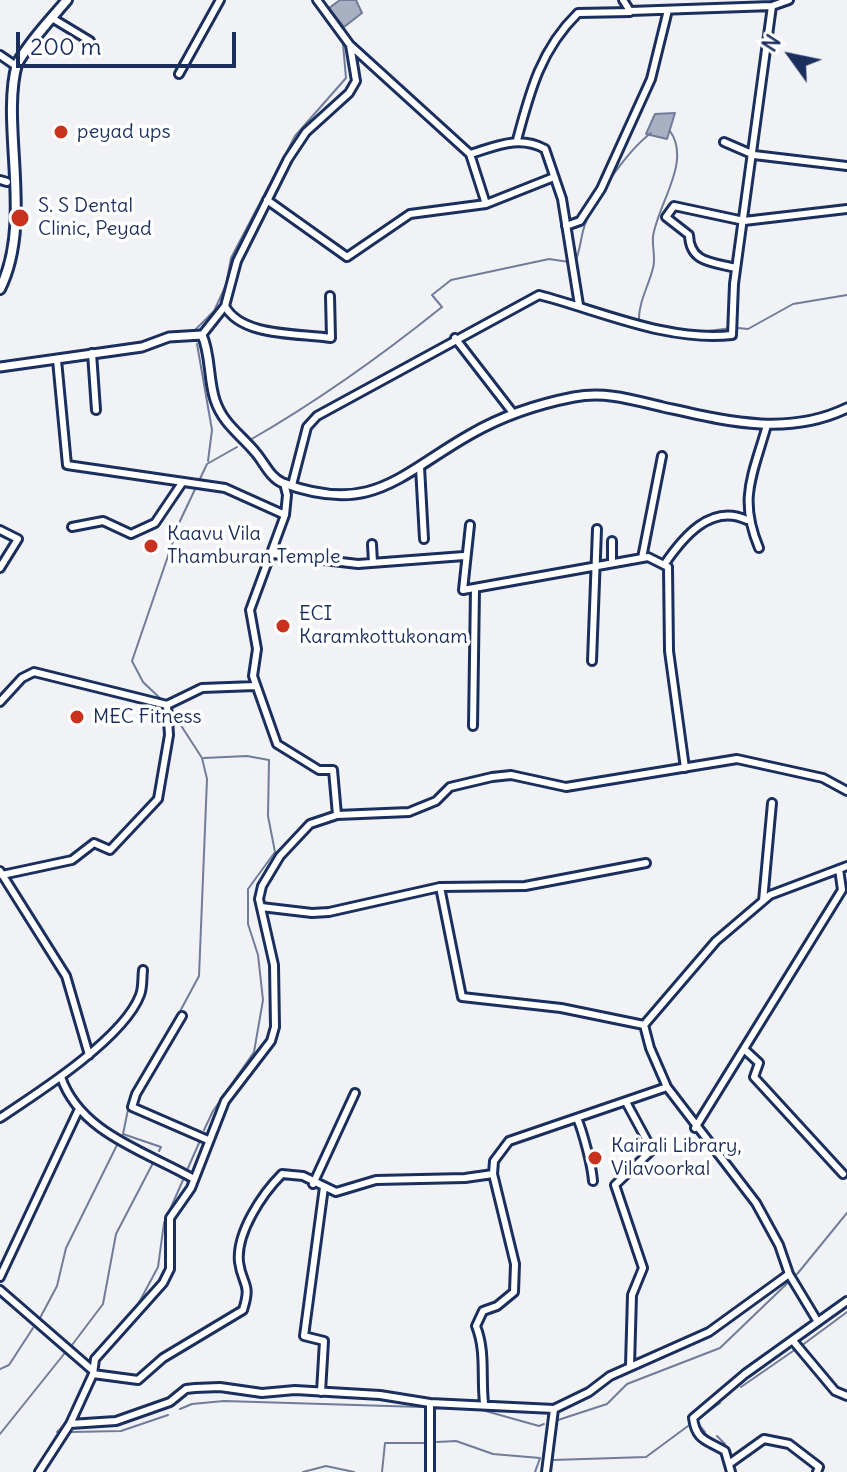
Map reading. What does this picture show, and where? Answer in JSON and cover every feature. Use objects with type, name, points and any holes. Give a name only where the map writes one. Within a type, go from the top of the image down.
[{"type":"main road","points":[[0,289],[10,268],[15,221],[4,181],[8,101],[16,66],[67,0]]},
{"type":"street","points":[[179,74],[220,0]]},
{"type":"street","points":[[317,0],[350,45],[470,154],[486,204]]},
{"type":"street","points":[[623,0],[630,11]]},
{"type":"street","points":[[517,140],[532,82],[556,34],[578,13],[772,6],[789,0]]},
{"type":"street","points":[[337,815],[333,770],[319,770],[277,744],[255,686],[257,649],[250,610],[273,554],[285,515],[288,484],[307,427],[317,416],[455,338],[539,295],[579,305],[613,319],[701,338],[732,335],[736,268],[754,155],[772,6]]},
{"type":"street","points":[[566,226],[580,221],[601,189],[651,79],[668,10]]},
{"type":"street","points":[[52,18],[75,35],[90,41]]},
{"type":"street","points":[[0,367],[142,347],[169,337],[202,335],[225,306],[237,261],[298,144],[353,87],[355,62],[350,45]]},
{"type":"street","points":[[0,55],[16,66]]},
{"type":"street","points":[[470,154],[517,140],[530,141],[545,149],[566,226],[579,305]]},
{"type":"street","points":[[724,142],[754,155],[847,166]]},
{"type":"street","points":[[267,200],[347,257],[410,214],[486,204],[554,177]]},
{"type":"street","points":[[736,268],[695,257],[690,250],[689,235],[666,217],[674,206],[744,221],[847,209]]},
{"type":"street","points":[[225,306],[232,319],[249,326],[331,338],[330,296]]},
{"type":"street","points":[[202,335],[214,398],[221,415],[271,474],[288,484],[349,497],[392,484],[469,435],[513,413],[573,398],[606,394],[719,419],[767,425],[793,425],[847,408]]},
{"type":"street","points":[[455,338],[513,413]]},
{"type":"street","points":[[92,353],[96,410]]},
{"type":"street","points":[[57,360],[67,465],[225,488],[285,515]]},
{"type":"street","points":[[759,548],[747,520],[751,480],[767,425]]},
{"type":"street","points":[[642,558],[662,456]]},
{"type":"street","points":[[420,467],[424,539]]},
{"type":"street","points":[[72,527],[103,521],[131,534],[155,523],[182,483]]},
{"type":"street","points":[[664,565],[681,540],[709,519],[736,514],[747,520]]},
{"type":"street","points":[[470,525],[464,556],[463,590],[642,558],[668,567],[669,651],[685,768]]},
{"type":"street","points":[[592,661],[593,566],[597,529]]},
{"type":"street","points":[[0,530],[18,539],[0,568]]},
{"type":"street","points":[[612,541],[612,563]]},
{"type":"street","points":[[372,544],[373,563]]},
{"type":"street","points":[[273,554],[358,564],[464,556]]},
{"type":"street","points":[[473,726],[475,589]]},
{"type":"street","points":[[0,702],[22,678],[34,672],[167,705],[202,688],[255,686]]},
{"type":"street","points":[[89,1055],[66,976],[1,873],[72,860],[94,843],[110,850],[158,799],[169,735],[167,705]]},
{"type":"street","points":[[39,1472],[70,1424],[95,1359],[163,1283],[170,1269],[170,1218],[194,1179],[225,1101],[263,1053],[275,1027],[274,965],[261,907],[262,886],[291,840],[310,824],[337,815],[409,812],[436,801],[450,787],[511,775],[566,787],[737,759],[823,778],[847,791]]},
{"type":"street","points":[[763,901],[772,803]]},
{"type":"street","points":[[261,907],[329,912],[440,887],[525,886],[646,863]]},
{"type":"street","points":[[644,1025],[716,941],[763,901],[810,877],[847,866]]},
{"type":"street","points":[[695,1128],[842,890],[839,869]]},
{"type":"street","points":[[440,887],[462,997],[561,1008],[644,1025]]},
{"type":"street","points":[[0,1118],[89,1055],[140,996],[143,970]]},
{"type":"street","points":[[182,1016],[136,1094],[132,1107],[208,1140]]},
{"type":"street","points":[[644,1025],[667,1087],[695,1128],[756,1203],[779,1245],[789,1274],[818,1322]]},
{"type":"street","points":[[744,1049],[759,1063],[754,1077],[843,1174]]},
{"type":"street","points":[[61,1077],[68,1098],[78,1111],[100,1128],[194,1179]]},
{"type":"street","points":[[484,1403],[481,1376],[483,1345],[476,1326],[483,1311],[497,1306],[514,1292],[515,1264],[493,1174],[494,1161],[509,1141],[667,1087]]},
{"type":"street","points":[[313,1184],[355,1093]]},
{"type":"street","points":[[626,1102],[652,1150],[615,1185],[643,1268],[632,1295],[630,1366]]},
{"type":"street","points":[[0,1277],[78,1111]]},
{"type":"street","points":[[577,1118],[586,1156],[592,1165],[593,1181]]},
{"type":"street","points":[[0,1290],[92,1372],[138,1380],[175,1350],[243,1310],[249,1291],[239,1265],[239,1243],[260,1203],[282,1174],[303,1176],[313,1184],[336,1192],[376,1180],[465,1178],[493,1174]]},
{"type":"street","points":[[321,1392],[324,1341],[304,1336],[324,1187]]},
{"type":"street","points":[[70,1424],[116,1421],[170,1402],[186,1389],[220,1387],[262,1393],[295,1390],[380,1395],[430,1403],[484,1403],[554,1409],[630,1366],[709,1332],[789,1274]]},
{"type":"street","points":[[817,1472],[819,1467],[789,1444],[764,1439],[730,1468],[725,1451],[703,1441],[695,1433],[693,1418],[745,1374],[797,1346],[818,1322],[847,1301]]},
{"type":"street","points":[[797,1346],[835,1391],[847,1396]]},
{"type":"street","points":[[430,1403],[430,1472]]},
{"type":"street","points":[[546,1472],[554,1409]]},
{"type":"water","points":[[340,0],[356,0],[362,13],[344,27],[329,8]]},
{"type":"water","points":[[675,113],[667,139],[646,134],[655,114]]},
{"type":"waterway","points":[[196,329],[214,311],[226,285],[231,258],[295,136],[346,78],[343,44]]},
{"type":"waterway","points":[[670,131],[676,143],[675,170],[653,237],[654,264],[639,321],[692,332]]},
{"type":"waterway","points":[[575,262],[587,219],[602,192],[632,152],[651,133]]},
{"type":"waterway","points":[[250,440],[349,377],[442,307],[432,295],[451,280],[549,259],[569,262]]},
{"type":"waterway","points":[[738,328],[748,329],[793,304],[847,295]]},
{"type":"waterway","points":[[699,332],[732,328]]},
{"type":"waterway","points":[[197,344],[212,430],[208,461]]},
{"type":"waterway","points":[[164,702],[143,682],[132,661],[180,521],[207,464],[237,447]]},
{"type":"waterway","points":[[170,1030],[199,976],[207,779],[202,758],[171,710]]},
{"type":"waterway","points":[[204,758],[247,756],[269,760],[268,816],[275,852],[248,889],[248,924],[258,955],[263,1000],[254,1052],[213,1111],[204,1130]]},
{"type":"waterway","points":[[137,1087],[131,1095],[123,1134],[161,1147],[159,1151]]},
{"type":"waterway","points":[[188,1168],[199,1143]]},
{"type":"waterway","points":[[40,1318],[57,1286],[66,1248],[117,1145]]},
{"type":"waterway","points":[[72,1345],[103,1304],[116,1234],[153,1163]]},
{"type":"waterway","points":[[135,1310],[158,1267],[164,1223],[183,1180]]},
{"type":"waterway","points":[[558,1420],[607,1404],[627,1384],[720,1348],[798,1273],[847,1213]]},
{"type":"waterway","points":[[801,1346],[847,1312]]},
{"type":"waterway","points":[[0,1369],[9,1365],[33,1328]]},
{"type":"waterway","points":[[741,1387],[796,1349]]},
{"type":"waterway","points":[[0,1434],[64,1354]]},
{"type":"waterway","points":[[97,1364],[101,1359]]},
{"type":"waterway","points":[[57,1432],[66,1421],[87,1379]]},
{"type":"waterway","points":[[180,1409],[192,1404],[224,1401],[421,1407]]},
{"type":"waterway","points":[[698,1419],[720,1403]]},
{"type":"waterway","points":[[438,1407],[482,1410],[539,1426],[544,1424]]},
{"type":"waterway","points":[[71,1432],[121,1431],[168,1415]]},
{"type":"waterway","points":[[697,1422],[705,1432]]},
{"type":"waterway","points":[[553,1460],[646,1457],[688,1426]]},
{"type":"waterway","points":[[717,1436],[725,1444]]},
{"type":"waterway","points":[[437,1442],[456,1441],[493,1454],[540,1458],[535,1472]]},
{"type":"waterway","points":[[382,1472],[385,1443],[425,1443]]},
{"type":"waterway","points":[[734,1465],[735,1472]]},
{"type":"waterway","points":[[303,1472],[326,1466],[354,1472]]},
{"type":"place","name":"peyad ups","points":[[61,132]]},
{"type":"place","name":"S. S Dental Clinic, Peyad","points":[[20,218]]},
{"type":"place","name":"Kaavu Vila Thamburan Temple","points":[[151,546]]},
{"type":"place","name":"ECI Karamkottukonam","points":[[283,626]]},
{"type":"place","name":"MEC Fitness","points":[[77,717]]},
{"type":"place","name":"Kairali Library, Vilavoorkal","points":[[595,1158]]}]
